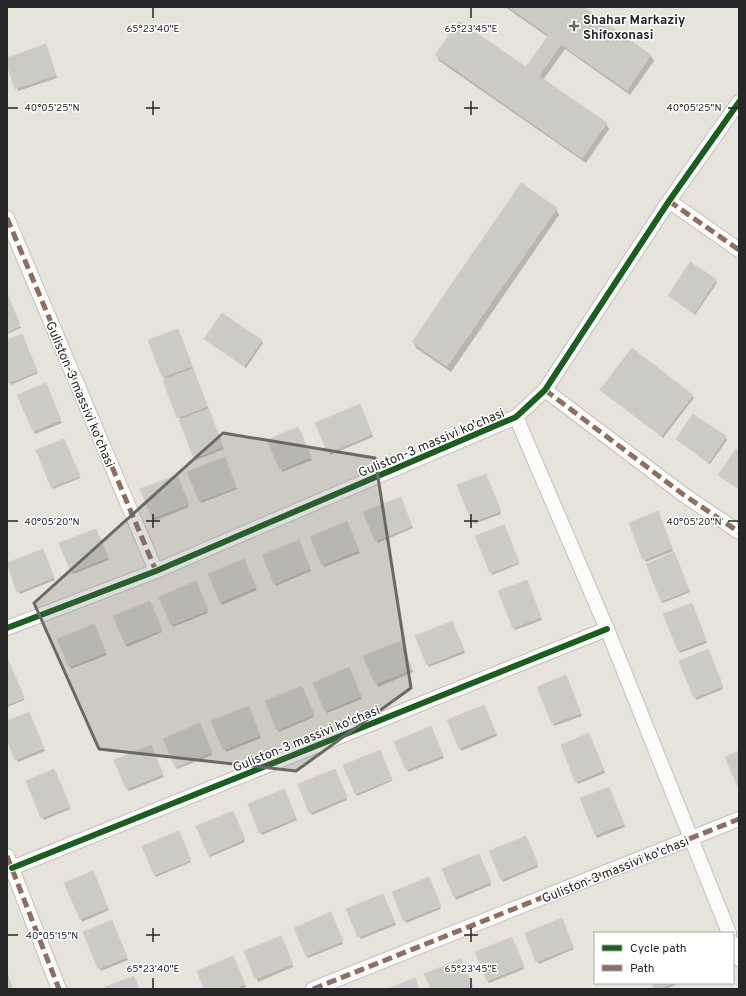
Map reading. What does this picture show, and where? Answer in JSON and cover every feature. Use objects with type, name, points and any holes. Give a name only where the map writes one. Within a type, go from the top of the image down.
[{"type":"street","name":"Guliston-3 massivi ko'chasi","points":[[7,628],[156,571],[516,417],[545,390],[669,201],[739,102]]},
{"type":"street","points":[[669,201],[739,250]]},
{"type":"street","name":"Guliston-3 massivi ko'chasi","points":[[7,218],[156,571]]},
{"type":"street","points":[[545,390],[684,495],[739,532]]},
{"type":"street","points":[[516,417],[607,629],[729,932]]},
{"type":"street","name":"Guliston-3 massivi ko'chasi","points":[[59,989],[10,862],[607,629]]},
{"type":"street","name":"Guliston-3 massivi ko'chasi","points":[[313,989],[739,819]]},
{"type":"street","points":[[734,946],[739,958]]},
{"type":"highlighted area","points":[[223,433],[375,458],[411,688],[296,771],[99,749],[34,603]]},
{"type":"building","points":[[509,7],[583,7],[651,55],[627,90],[561,44],[539,76],[607,123],[582,158],[435,55],[459,21],[526,67],[549,35]]},
{"type":"building","points":[[46,44],[56,75],[15,89],[7,65],[7,58]]},
{"type":"building","points":[[521,183],[557,208],[447,366],[412,342]]},
{"type":"building","points":[[690,262],[716,279],[694,313],[668,296]]},
{"type":"building","points":[[7,293],[20,325],[7,331]]},
{"type":"building","points":[[222,313],[262,340],[244,366],[204,339]]},
{"type":"building","points":[[178,329],[192,366],[162,377],[148,340]]},
{"type":"building","points":[[22,334],[37,371],[9,383],[7,378],[7,340]]},
{"type":"building","points":[[632,348],[693,395],[661,436],[600,390]]},
{"type":"building","points":[[193,369],[207,406],[177,418],[163,380]]},
{"type":"building","points":[[46,383],[61,420],[33,431],[17,395]]},
{"type":"building","points":[[360,404],[372,434],[328,453],[315,423]]},
{"type":"building","points":[[209,409],[223,447],[194,458],[179,420]]},
{"type":"building","points":[[693,414],[726,436],[709,462],[676,439]]},
{"type":"building","points":[[298,427],[311,457],[280,470],[267,440]]},
{"type":"building","points":[[64,439],[80,476],[51,487],[36,450]]},
{"type":"building","points":[[736,449],[739,451],[739,489],[718,475]]},
{"type":"building","points":[[225,457],[236,487],[199,501],[187,472]]},
{"type":"building","points":[[486,474],[501,511],[472,522],[457,485]]},
{"type":"building","points":[[177,475],[189,504],[152,518],[140,489]]},
{"type":"building","points":[[401,497],[412,526],[375,541],[363,512]]},
{"type":"building","points":[[658,511],[672,548],[643,560],[629,523]]},
{"type":"building","points":[[347,521],[359,550],[322,565],[310,537]]},
{"type":"building","points":[[504,525],[519,562],[490,573],[475,536]]},
{"type":"building","points":[[96,529],[108,557],[71,572],[59,543]]},
{"type":"building","points":[[299,540],[310,568],[274,584],[262,555]]},
{"type":"building","points":[[43,549],[54,577],[17,592],[7,563]]},
{"type":"building","points":[[674,552],[689,590],[661,601],[646,564]]},
{"type":"building","points":[[244,559],[256,587],[220,602],[208,574]]},
{"type":"building","points":[[527,580],[541,617],[513,628],[498,591]]},
{"type":"building","points":[[196,581],[208,610],[171,625],[159,597]]},
{"type":"building","points":[[150,601],[162,630],[125,644],[113,616]]},
{"type":"building","points":[[692,603],[706,640],[678,651],[663,614]]},
{"type":"building","points":[[452,621],[464,650],[427,665],[415,636]]},
{"type":"building","points":[[94,624],[106,652],[69,667],[57,639]]},
{"type":"building","points":[[401,641],[412,669],[375,684],[363,656]]},
{"type":"building","points":[[708,649],[723,686],[694,698],[679,661]]},
{"type":"building","points":[[8,660],[24,697],[7,704],[7,661]]},
{"type":"building","points":[[349,667],[361,696],[325,711],[313,683]]},
{"type":"building","points":[[566,675],[581,713],[552,724],[537,687]]},
{"type":"building","points":[[302,686],[314,714],[277,730],[265,701]]},
{"type":"building","points":[[484,705],[496,733],[459,748],[447,720]]},
{"type":"building","points":[[249,706],[260,735],[223,750],[211,721]]},
{"type":"building","points":[[29,712],[44,748],[15,760],[7,740],[7,721]]},
{"type":"building","points":[[200,723],[212,752],[175,767],[163,739]]},
{"type":"building","points":[[431,726],[443,755],[406,770],[394,742]]},
{"type":"building","points":[[589,733],[604,770],[575,782],[561,745]]},
{"type":"building","points":[[151,745],[163,774],[126,789],[114,760]]},
{"type":"building","points":[[380,750],[392,779],[355,794],[343,765]]},
{"type":"building","points":[[739,751],[739,784],[737,785],[725,757]]},
{"type":"building","points":[[54,769],[70,806],[41,818],[26,781]]},
{"type":"building","points":[[335,769],[347,797],[309,813],[298,784]]},
{"type":"building","points":[[609,787],[624,824],[595,835],[580,798]]},
{"type":"building","points":[[284,789],[296,818],[259,833],[248,804]]},
{"type":"building","points":[[233,811],[245,839],[208,855],[196,826]]},
{"type":"building","points":[[179,831],[191,860],[154,875],[142,846]]},
{"type":"building","points":[[526,836],[538,864],[501,880],[489,851]]},
{"type":"building","points":[[479,854],[491,882],[454,897],[442,869]]},
{"type":"building","points":[[93,871],[108,908],[80,919],[64,883]]},
{"type":"building","points":[[429,877],[441,906],[403,921],[392,892]]},
{"type":"building","points":[[383,894],[395,922],[358,937],[346,909]]},
{"type":"building","points":[[331,912],[343,941],[306,956],[294,928]]},
{"type":"building","points":[[562,918],[573,947],[536,962],[525,933]]},
{"type":"building","points":[[112,920],[127,957],[98,969],[83,932]]},
{"type":"building","points":[[281,936],[293,964],[255,979],[244,951]]},
{"type":"building","points":[[512,937],[524,966],[487,981],[475,952]]},
{"type":"building","points":[[233,956],[245,984],[234,989],[204,989],[197,971]]},
{"type":"building","points":[[461,959],[473,987],[469,989],[431,989],[424,974]]},
{"type":"building","points":[[7,973],[13,989],[7,989]]},
{"type":"building","points":[[134,976],[139,989],[106,989],[105,987]]},
{"type":"building","points":[[415,978],[419,989],[388,989]]},
{"type":"building","points":[[652,984],[670,984],[658,989],[654,989]]},
{"type":"marked path","points":[[669,201],[739,250]]},
{"type":"marked path","points":[[7,218],[156,571]]},
{"type":"marked path","points":[[545,390],[684,495],[739,532]]},
{"type":"marked path","points":[[313,989],[739,819]]},
{"type":"marked path","points":[[7,856],[59,989]]},
{"type":"cycle path","points":[[7,628],[156,571],[516,417],[545,390],[669,201],[739,102]]},
{"type":"cycle path","points":[[12,868],[607,629]]},
{"type":"place","name":"Shahar Markaziy Shifoxonasi","points":[[574,26]]}]
